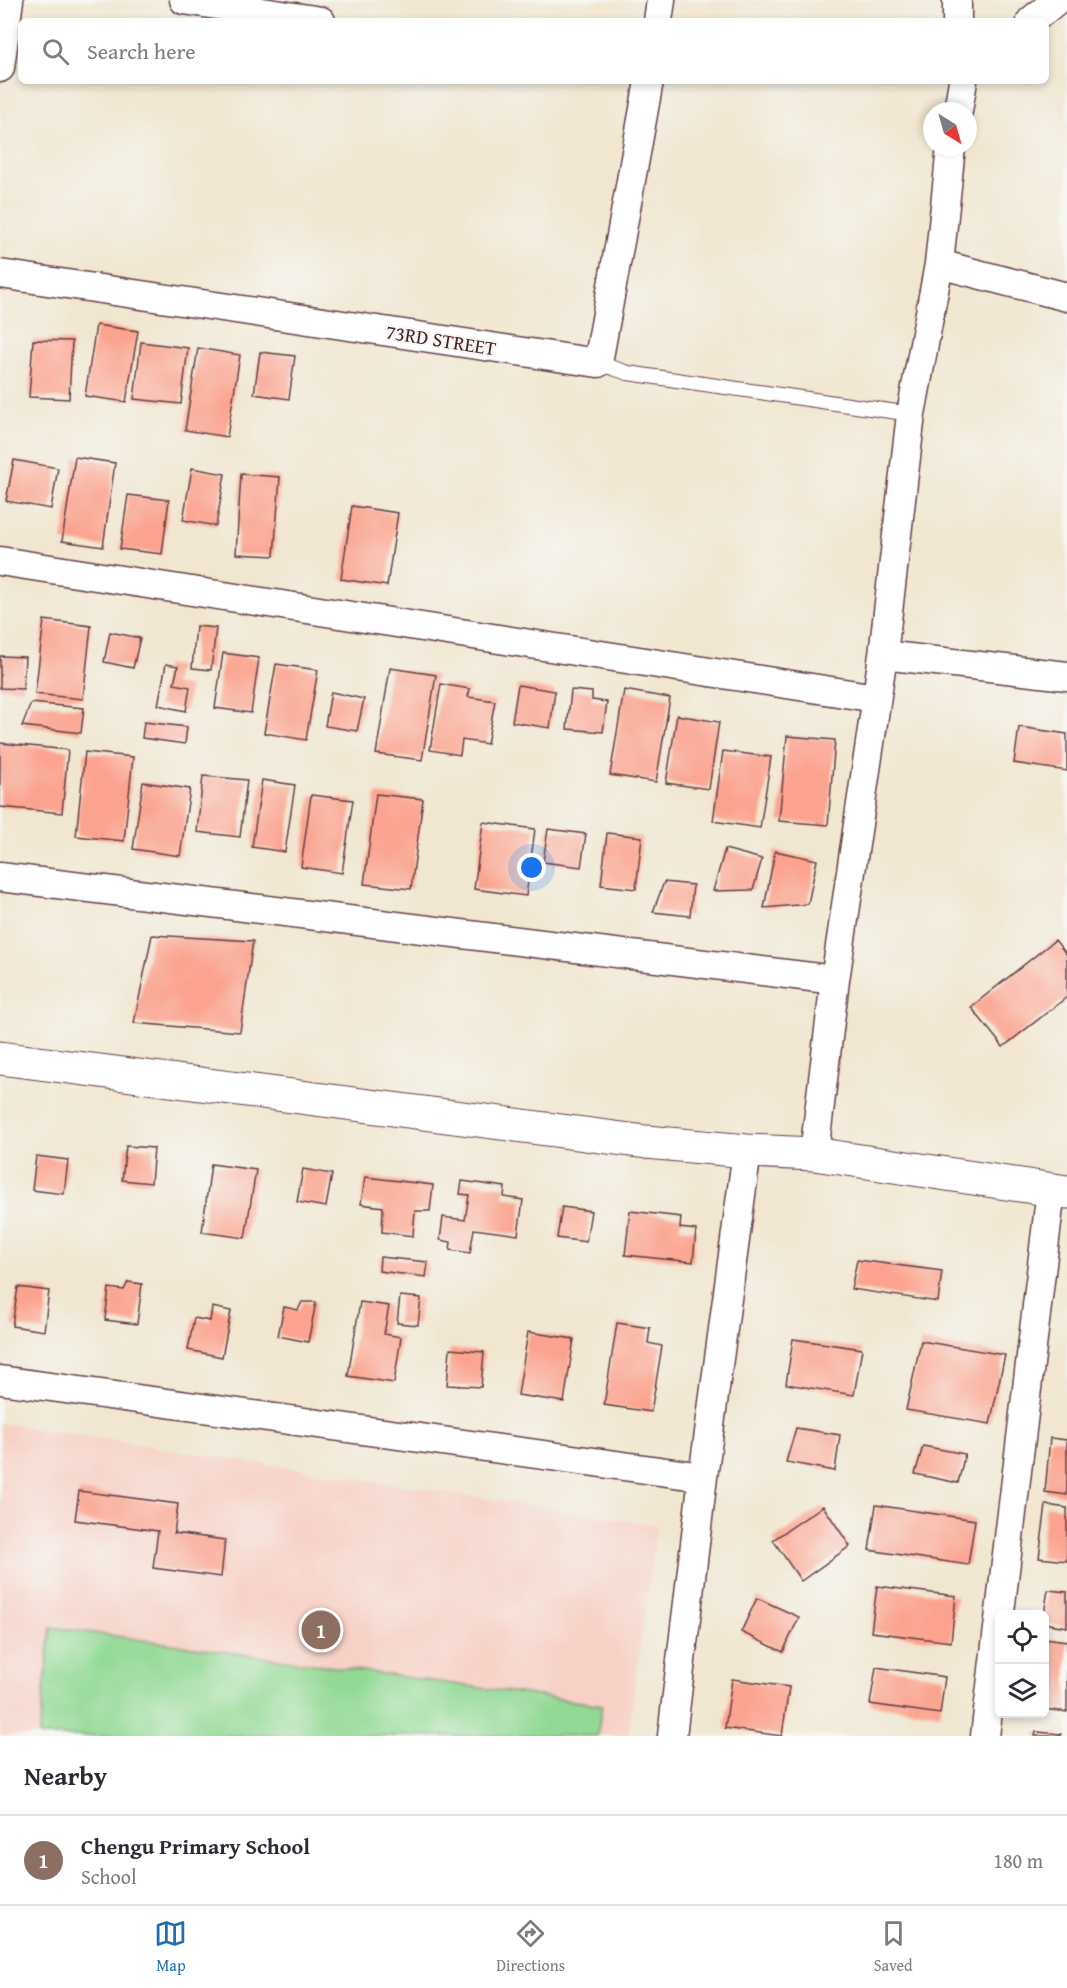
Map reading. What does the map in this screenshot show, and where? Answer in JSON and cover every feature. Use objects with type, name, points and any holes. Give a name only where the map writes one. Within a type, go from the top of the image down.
[{"type":"street","points":[[0,68],[9,0]]},
{"type":"street","points":[[184,0],[301,18]]},
{"type":"street","points":[[658,18],[661,0]]},
{"type":"street","points":[[957,0],[957,18]]},
{"type":"street","points":[[1035,18],[1057,0]]},
{"type":"street","points":[[598,363],[648,84]]},
{"type":"street","points":[[960,102],[962,84]]},
{"type":"street","points":[[814,1154],[835,980],[882,656],[911,414],[939,264],[950,156]]},
{"type":"street","points":[[939,264],[1067,297]]},
{"type":"street","name":"73RD STREET","points":[[0,274],[598,363]]},
{"type":"street","points":[[0,561],[876,699]]},
{"type":"street","points":[[882,656],[1067,676]]},
{"type":"street","points":[[0,877],[835,980]]},
{"type":"street","points":[[0,1058],[646,1142],[814,1154],[1059,1191],[985,1736]]},
{"type":"street","points":[[672,1736],[703,1477],[747,1151]]},
{"type":"street","points":[[0,1380],[703,1477]]},
{"type":"lane","points":[[598,363],[628,373],[911,414]]},
{"type":"shaded area","points":[[0,1423],[657,1525],[628,1736],[0,1736]]},
{"type":"green space","points":[[51,1627],[602,1705],[597,1736],[39,1736]]},
{"type":"building","points":[[96,325],[138,331],[126,402],[85,396]]},
{"type":"building","points":[[33,340],[72,341],[69,399],[29,397]]},
{"type":"building","points":[[141,342],[188,348],[181,404],[134,399]]},
{"type":"building","points":[[198,348],[240,355],[227,437],[185,430]]},
{"type":"building","points":[[260,352],[295,356],[289,399],[254,394]]},
{"type":"building","points":[[75,457],[115,463],[103,547],[62,541]]},
{"type":"building","points":[[14,460],[58,468],[51,509],[6,501]]},
{"type":"building","points":[[192,468],[225,474],[216,526],[183,520]]},
{"type":"building","points":[[241,474],[280,477],[274,556],[236,554]]},
{"type":"building","points":[[128,495],[169,500],[162,554],[120,549]]},
{"type":"building","points":[[352,506],[398,513],[387,586],[341,579]]},
{"type":"building","points":[[44,620],[91,626],[83,699],[35,694]]},
{"type":"building","points":[[196,626],[216,628],[211,670],[192,668]]},
{"type":"building","points":[[110,632],[140,638],[133,668],[104,662]]},
{"type":"building","points":[[223,653],[259,658],[251,713],[215,708]]},
{"type":"building","points":[[0,656],[25,657],[23,689],[0,688]]},
{"type":"building","points":[[166,664],[178,666],[174,684],[190,687],[186,711],[158,705]]},
{"type":"building","points":[[276,664],[318,670],[306,740],[264,733]]},
{"type":"building","points":[[390,668],[436,675],[422,760],[376,754]]},
{"type":"building","points":[[441,684],[470,689],[468,697],[495,701],[487,744],[462,740],[460,755],[430,750]]},
{"type":"building","points":[[518,685],[555,691],[550,728],[512,722]]},
{"type":"building","points":[[571,690],[592,692],[592,700],[607,702],[603,732],[567,729]]},
{"type":"building","points":[[624,690],[670,698],[656,782],[610,775]]},
{"type":"building","points":[[331,692],[364,699],[357,731],[325,726]]},
{"type":"building","points":[[31,703],[84,708],[81,733],[22,726]]},
{"type":"building","points":[[677,715],[719,722],[709,789],[666,783]]},
{"type":"building","points":[[144,722],[187,727],[185,744],[142,738]]},
{"type":"building","points":[[1019,727],[1067,734],[1067,771],[1014,763]]},
{"type":"building","points":[[787,736],[835,740],[828,825],[779,821]]},
{"type":"building","points":[[0,743],[68,750],[62,813],[0,807]]},
{"type":"building","points":[[723,751],[771,757],[760,828],[713,821]]},
{"type":"building","points":[[85,752],[133,757],[124,841],[76,836]]},
{"type":"building","points":[[203,776],[247,780],[240,837],[197,832]]},
{"type":"building","points":[[262,780],[295,785],[285,852],[252,847]]},
{"type":"building","points":[[143,782],[190,789],[180,856],[133,849]]},
{"type":"building","points":[[376,794],[423,799],[411,889],[364,884]]},
{"type":"building","points":[[311,795],[353,800],[342,873],[301,867]]},
{"type":"building","points":[[483,822],[535,829],[526,896],[474,889]]},
{"type":"building","points":[[548,829],[586,834],[581,867],[543,862]]},
{"type":"building","points":[[607,833],[642,837],[636,889],[601,885]]},
{"type":"building","points":[[725,849],[762,859],[753,890],[713,891]]},
{"type":"building","points":[[775,851],[817,860],[808,904],[764,908]]},
{"type":"building","points":[[664,882],[693,885],[690,916],[653,912]]},
{"type":"building","points":[[152,935],[253,941],[240,1032],[134,1023]]},
{"type":"building","points":[[1055,940],[1067,955],[1067,997],[1003,1047],[971,1007]]},
{"type":"building","points":[[126,1146],[154,1148],[151,1183],[122,1180]]},
{"type":"building","points":[[36,1156],[68,1160],[64,1194],[32,1190]]},
{"type":"building","points":[[211,1164],[256,1170],[245,1238],[202,1232]]},
{"type":"building","points":[[303,1169],[332,1174],[326,1207],[297,1202]]},
{"type":"building","points":[[365,1177],[433,1185],[430,1211],[415,1211],[413,1236],[382,1232],[383,1207],[361,1204]]},
{"type":"building","points":[[462,1181],[505,1187],[504,1197],[523,1200],[518,1235],[474,1229],[470,1253],[450,1250],[451,1242],[440,1240],[443,1217],[465,1220],[469,1195],[460,1194]]},
{"type":"building","points":[[562,1207],[591,1211],[586,1242],[557,1238]]},
{"type":"building","points":[[630,1211],[681,1217],[680,1228],[696,1230],[693,1262],[625,1255]]},
{"type":"building","points":[[380,1257],[428,1262],[426,1277],[379,1271]]},
{"type":"building","points":[[857,1260],[942,1271],[938,1302],[851,1289]]},
{"type":"building","points":[[128,1282],[142,1284],[137,1324],[105,1320],[109,1288],[124,1290]]},
{"type":"building","points":[[18,1287],[49,1291],[44,1331],[12,1326]]},
{"type":"building","points":[[400,1296],[421,1298],[418,1325],[397,1323]]},
{"type":"building","points":[[302,1302],[316,1302],[308,1342],[278,1336],[284,1307],[298,1310]]},
{"type":"building","points":[[360,1302],[389,1306],[384,1334],[401,1337],[394,1383],[348,1376]]},
{"type":"building","points":[[212,1307],[231,1311],[222,1357],[188,1350],[194,1318],[210,1321]]},
{"type":"building","points":[[617,1323],[650,1328],[648,1343],[662,1346],[651,1412],[604,1405]]},
{"type":"building","points":[[528,1332],[574,1339],[564,1402],[518,1395]]},
{"type":"building","points":[[793,1339],[862,1349],[854,1395],[786,1384]]},
{"type":"building","points":[[921,1341],[1005,1355],[990,1424],[906,1410]]},
{"type":"building","points":[[450,1349],[484,1352],[481,1387],[447,1385]]},
{"type":"building","points":[[796,1428],[840,1435],[835,1471],[786,1462]]},
{"type":"building","points":[[1050,1438],[1067,1440],[1067,1495],[1045,1492]]},
{"type":"building","points":[[923,1446],[965,1454],[958,1483],[915,1474]]},
{"type":"building","points":[[79,1491],[178,1504],[174,1533],[225,1540],[221,1577],[153,1568],[158,1531],[75,1520]]},
{"type":"building","points":[[876,1505],[975,1520],[968,1565],[869,1550]]},
{"type":"building","points":[[1046,1505],[1067,1508],[1067,1561],[1039,1558]]},
{"type":"building","points":[[823,1506],[850,1546],[801,1581],[773,1540]]},
{"type":"building","points":[[877,1586],[956,1596],[951,1642],[871,1632]]},
{"type":"building","points":[[1048,1590],[1067,1592],[1067,1627],[1049,1624],[1049,1610],[1045,1610]]},
{"type":"building","points":[[757,1598],[799,1617],[783,1652],[741,1632]]},
{"type":"building","points":[[1049,1639],[1067,1641],[1067,1712],[1049,1710]]},
{"type":"building","points":[[876,1667],[945,1677],[940,1714],[870,1704]]},
{"type":"building","points":[[732,1679],[789,1687],[782,1736],[725,1728]]},
{"type":"building","points":[[1036,1732],[1061,1734],[1061,1736],[1035,1736]]},
{"type":"place","name":"Chengu Primary School","points":[[321,1630]]}]
